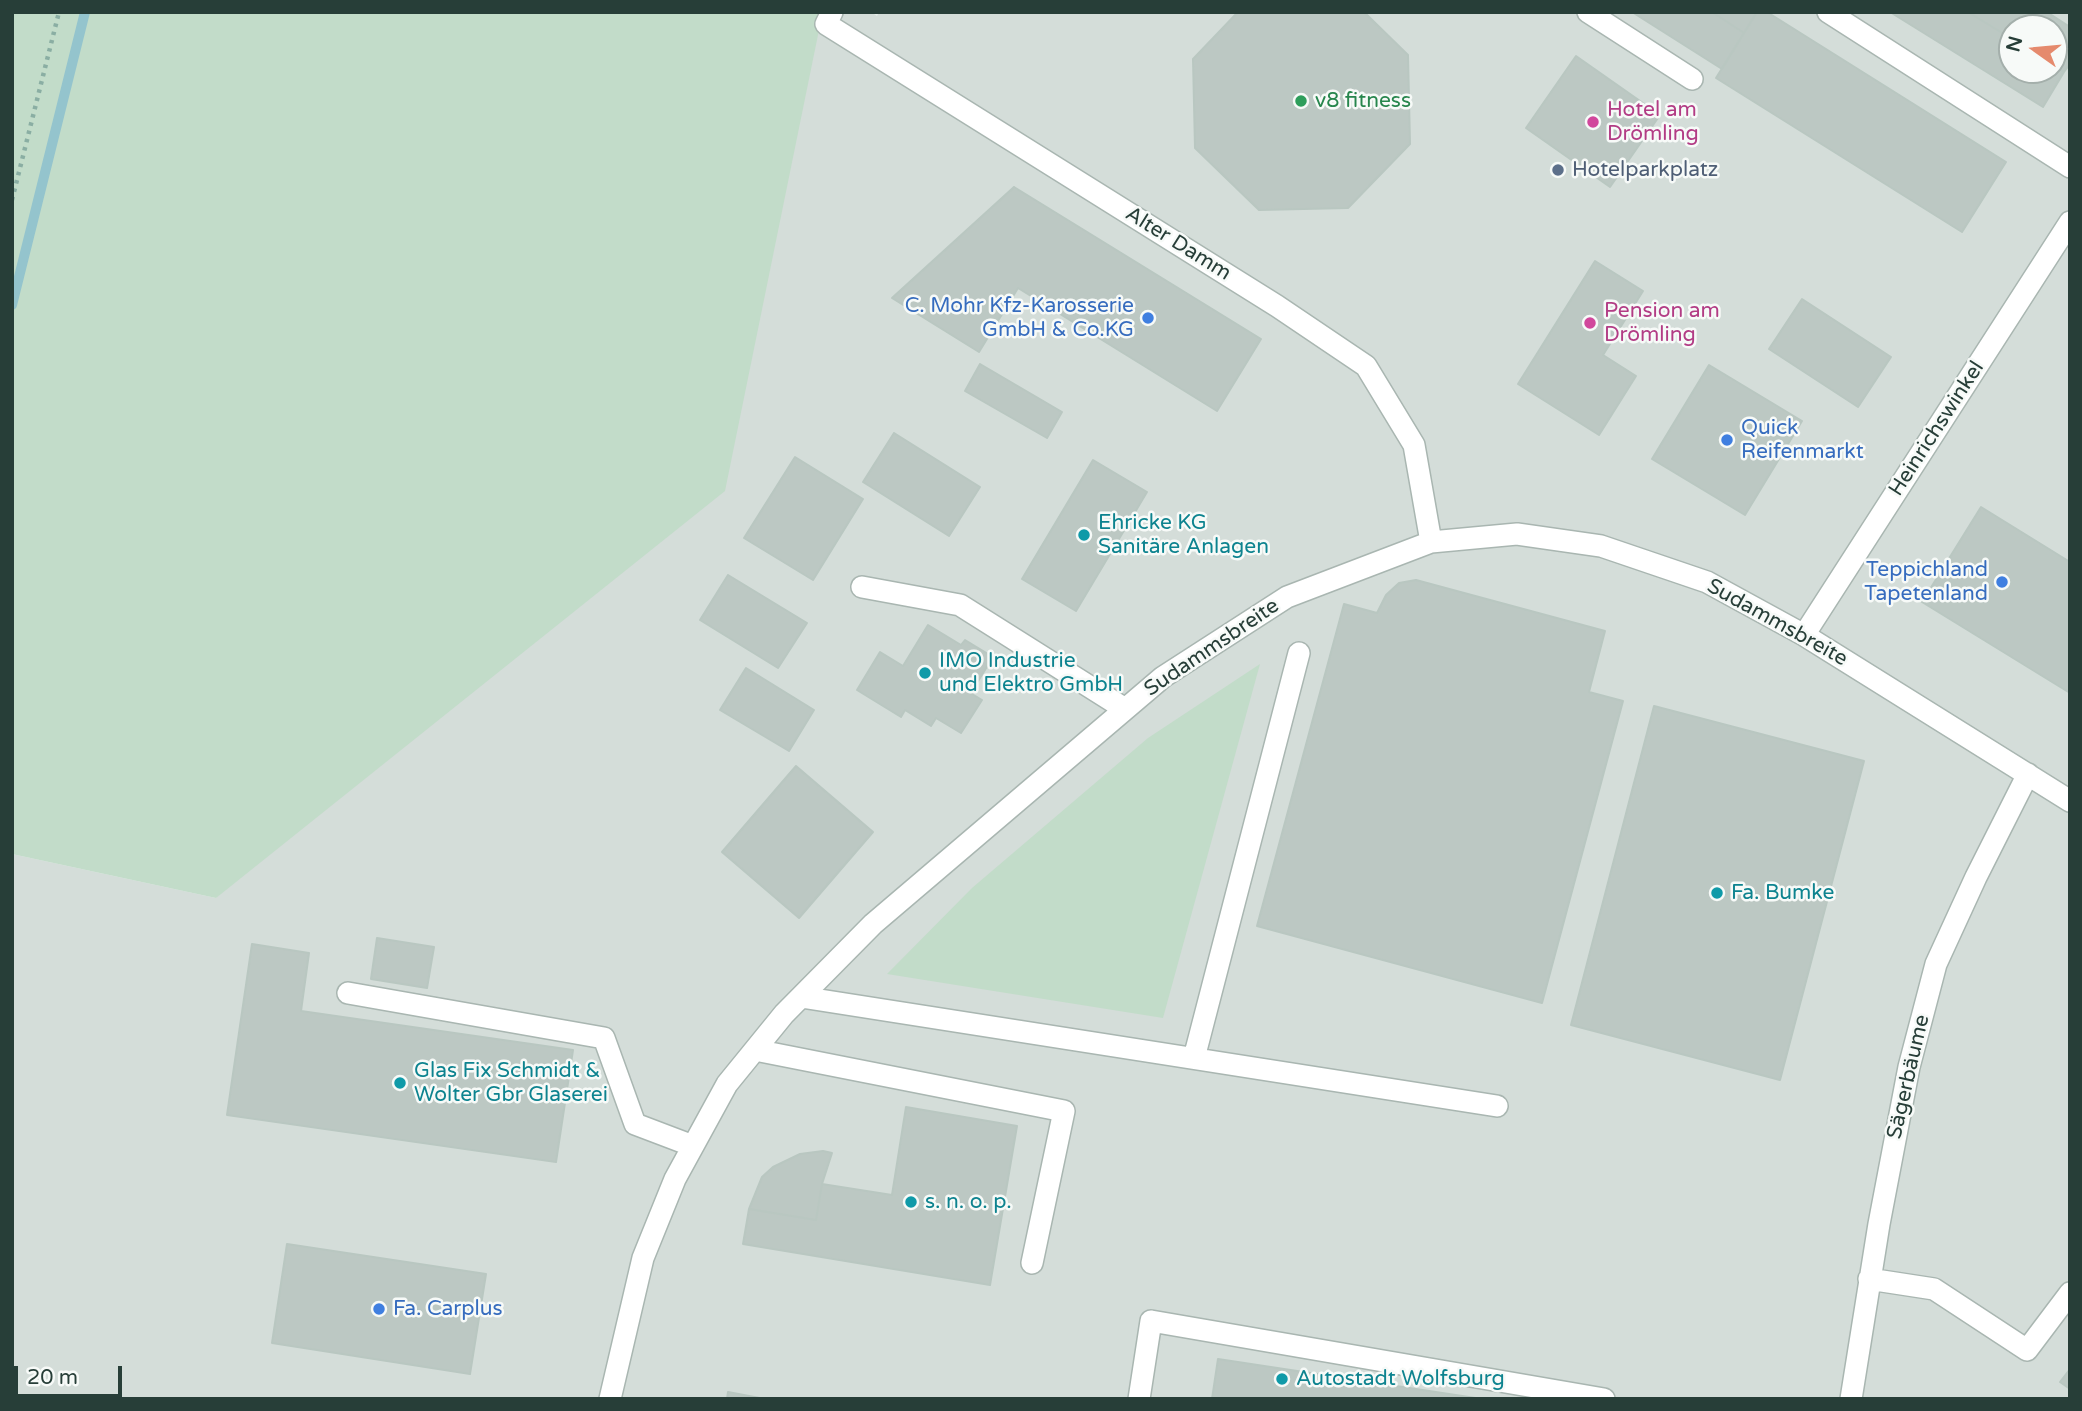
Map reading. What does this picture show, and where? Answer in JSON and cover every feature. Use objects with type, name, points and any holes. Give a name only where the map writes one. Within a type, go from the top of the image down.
[{"type":"street","points":[[1588,12],[1692,79]]},
{"type":"street","points":[[1828,12],[2070,167]]},
{"type":"street","name":"Alter Damm","points":[[829,18],[1366,366],[1414,445],[1431,542]]},
{"type":"street","name":"Heinrichswinkel","points":[[1804,635],[2068,230]]},
{"type":"street","name":"Sudammsbreite","points":[[610,1399],[643,1258],[675,1179],[727,1084],[755,1050],[801,997],[873,925],[1125,709],[1163,677],[1287,597],[1431,542],[1517,534],[1601,546],[1707,582],[1804,635],[2070,801]]},
{"type":"street","points":[[862,587],[960,605],[1125,709]]},
{"type":"street","points":[[1194,1058],[1299,653]]},
{"type":"street","name":"Sägerbäume","points":[[1851,1399],[1909,1067],[1936,964],[2028,774]]},
{"type":"street","points":[[348,993],[604,1038],[635,1124],[693,1146]]},
{"type":"street","points":[[801,997],[1497,1106]]},
{"type":"street","points":[[755,1050],[1064,1111],[1032,1263]]},
{"type":"street","points":[[1870,1279],[1934,1289],[2026,1350],[2070,1293]]},
{"type":"street","points":[[1139,1399],[1152,1321],[1604,1399]]},
{"type":"path","points":[[12,200],[59,12]]},
{"type":"shaded area","points":[[828,12],[871,12],[877,16],[879,12],[2070,12],[2070,1399],[12,1399],[12,854],[216,898],[819,30]]},
{"type":"green space","points":[[12,12],[828,12],[819,30],[725,491],[216,898],[12,854]]},
{"type":"green space","points":[[1260,664],[1163,1018],[887,974],[972,888],[1148,738]]},
{"type":"building","name":"v8 fitness","points":[[1238,12],[1364,12],[1408,55],[1410,144],[1348,208],[1259,210],[1195,148],[1193,59]]},
{"type":"building","points":[[1632,12],[1712,12],[1744,33],[1722,69]]},
{"type":"building","points":[[1712,12],[1757,12],[1744,33]]},
{"type":"building","points":[[1757,12],[1767,12],[2006,162],[1962,232],[1716,78]]},
{"type":"building","points":[[1890,12],[1968,12],[1998,30],[1998,79]]},
{"type":"building","points":[[1968,12],[2050,14],[1998,14],[1998,30]]},
{"type":"building","points":[[2068,26],[2070,27],[2068,67]]},
{"type":"building","name":"Hotel am Drömling","points":[[1576,56],[1660,115],[1610,187],[1526,128]]},
{"type":"building","points":[[2006,84],[2057,84],[2043,107]]},
{"type":"building","name":"C. Mohr Kfz-Karosserie GmbH & Co.KG","points":[[1014,187],[1261,339],[1217,411],[1018,288],[979,352],[892,298]]},
{"type":"building","name":"Pension am Drömling","points":[[1595,261],[1643,291],[1603,355],[1636,376],[1599,435],[1518,384]]},
{"type":"building","points":[[1802,299],[1891,357],[1858,407],[1769,349]]},
{"type":"building","points":[[980,364],[1062,412],[1047,438],[965,391]]},
{"type":"building","name":"Quick Reifenmarkt","points":[[1709,365],[1802,421],[1745,515],[1652,459]]},
{"type":"building","points":[[894,433],[980,487],[949,536],[863,482]]},
{"type":"building","points":[[795,457],[863,499],[813,580],[744,538]]},
{"type":"building","name":"Ehricke KG Sanitäre Anlagen","points":[[1093,460],[1147,492],[1076,611],[1022,579]]},
{"type":"building","name":"Teppichland Tapetenland","points":[[1981,507],[2070,562],[2070,693],[1922,602]]},
{"type":"building","points":[[728,575],[807,623],[778,668],[700,620]]},
{"type":"building","points":[[1416,580],[1605,631],[1589,692],[1623,701],[1542,1003],[1257,926],[1344,604],[1377,613],[1386,595],[1399,583]]},
{"type":"building","name":"IMO Industrie und Elektro GmbH","points":[[928,625],[961,645],[965,640],[993,657],[975,686],[967,681],[962,688],[982,700],[961,733],[936,718],[931,726],[905,710],[901,717],[857,690],[880,652],[903,666]]},
{"type":"building","points":[[746,668],[814,710],[789,751],[720,710]]},
{"type":"building","name":"Fa. Bumke","points":[[1654,706],[1864,761],[1780,1080],[1571,1025]]},
{"type":"building","points":[[796,766],[873,832],[799,918],[722,852]]},
{"type":"building","points":[[377,938],[434,947],[427,988],[371,979]]},
{"type":"building","name":"Glas Fix Schmidt & Wolter Gbr Glaserei","points":[[252,944],[309,953],[301,1011],[573,1050],[556,1162],[227,1115]]},
{"type":"building","name":"s. n. o. p.","points":[[906,1107],[1017,1126],[990,1285],[743,1244],[749,1209],[816,1220],[822,1184],[892,1195]]},
{"type":"building","points":[[823,1151],[832,1153],[822,1184],[816,1220],[749,1209],[762,1177],[773,1167],[800,1154]]},
{"type":"building","name":"Fa. Carplus","points":[[287,1244],[486,1274],[470,1374],[272,1343]]},
{"type":"building","name":"Autostadt Wolfsburg","points":[[1218,1359],[1482,1399],[1212,1399]]},
{"type":"building","points":[[2070,1369],[2070,1389],[2060,1382]]},
{"type":"building","points":[[728,1392],[765,1399],[727,1399]]},
{"type":"waterway","points":[[12,305],[85,12]]},
{"type":"place","name":"v8 fitness","points":[[1301,101]]},
{"type":"place","name":"Hotel am Drömling","points":[[1593,122]]},
{"type":"place","name":"Hotelparkplatz","points":[[1558,170]]},
{"type":"place","name":"C. Mohr Kfz-Karosserie GmbH & Co.KG","points":[[1148,318]]},
{"type":"place","name":"Pension am Drömling","points":[[1590,323]]},
{"type":"place","name":"Quick Reifenmarkt","points":[[1727,440]]},
{"type":"place","name":"Ehricke KG Sanitäre Anlagen","points":[[1084,535]]},
{"type":"place","name":"Teppichland Tapetenland","points":[[2002,582]]},
{"type":"place","name":"IMO Industrie und Elektro GmbH","points":[[925,673]]},
{"type":"place","name":"Fa. Bumke","points":[[1717,893]]},
{"type":"place","name":"Glas Fix Schmidt & Wolter Gbr Glaserei","points":[[400,1083]]},
{"type":"place","name":"s. n. o. p.","points":[[911,1202]]},
{"type":"place","name":"Fa. Carplus","points":[[379,1309]]},
{"type":"place","name":"Autostadt Wolfsburg","points":[[1282,1379]]}]
